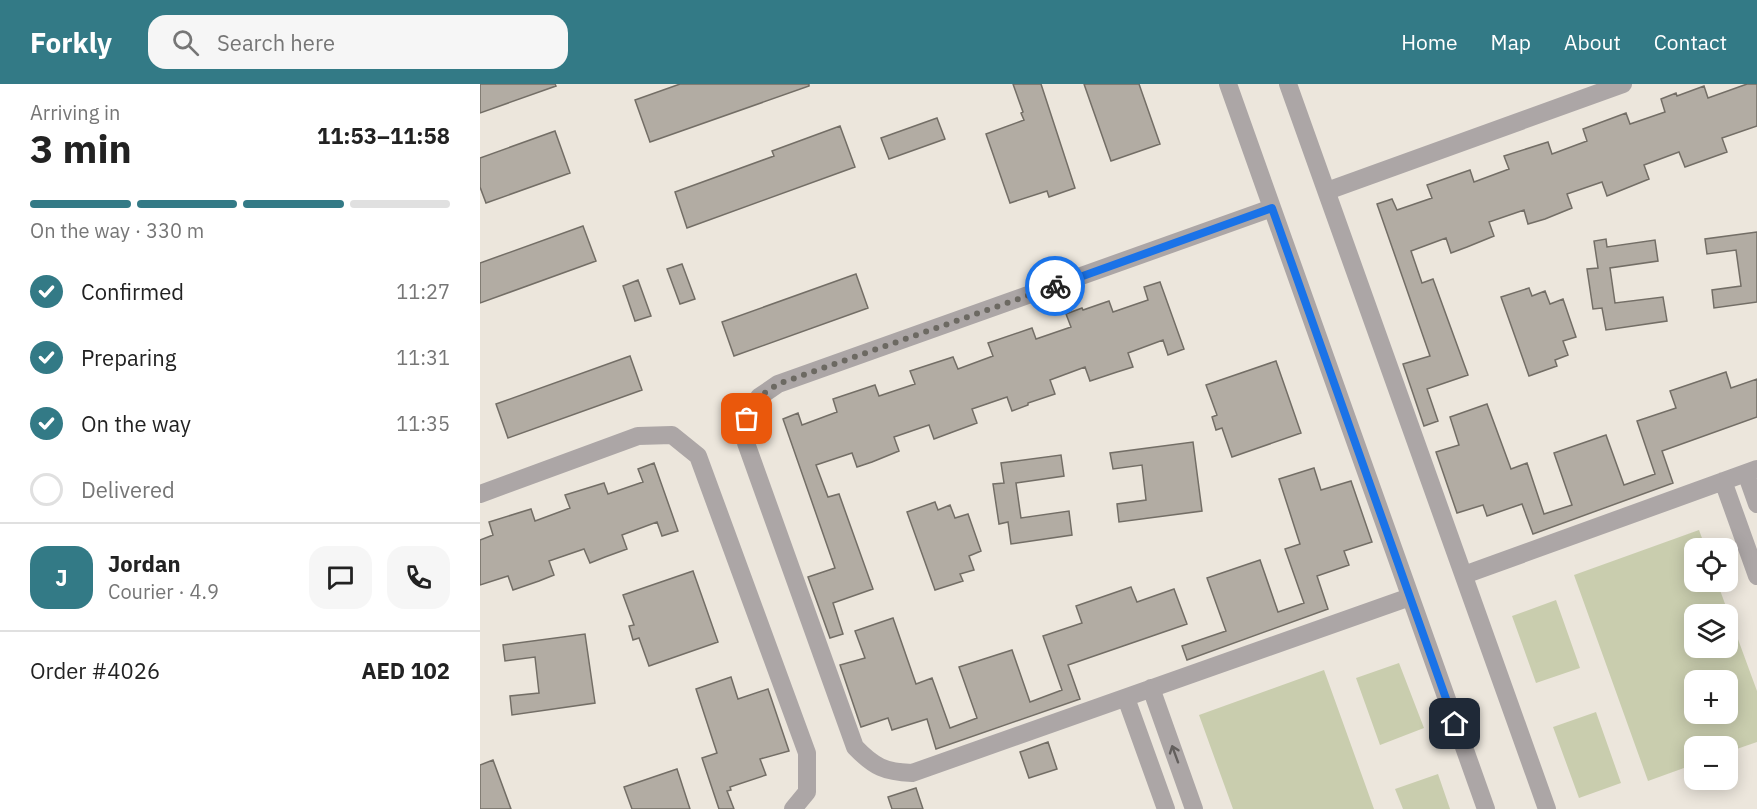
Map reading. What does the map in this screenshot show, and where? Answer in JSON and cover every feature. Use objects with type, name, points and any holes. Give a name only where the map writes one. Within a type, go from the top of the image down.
[{"type":"street","points":[[1228,84],[1486,809]]},
{"type":"street","points":[[1288,84],[1547,809]]},
{"type":"street","points":[[1327,191],[1623,84]]},
{"type":"street","points":[[1272,208],[778,384],[759,397],[747,419],[746,443],[855,747],[868,762],[890,772],[912,773],[1410,597]]},
{"type":"street","points":[[480,494],[638,436],[672,435],[698,456],[807,753],[807,792],[793,809]]},
{"type":"street","points":[[1464,575],[1751,471],[1757,504]]},
{"type":"street","points":[[1723,482],[1757,576]]},
{"type":"street","points":[[1151,688],[1194,809]]},
{"type":"street","points":[[1126,698],[1166,809]]},
{"type":"green space","points":[[1699,530],[1702,538],[1684,538],[1684,592],[1721,592],[1725,604],[1684,604],[1684,658],[1738,658],[1738,639],[1757,691],[1757,742],[1738,749],[1738,736],[1684,736],[1684,768],[1648,781],[1574,575]]},
{"type":"green space","points":[[1556,600],[1580,668],[1536,683],[1512,616]]},
{"type":"green space","points":[[1399,663],[1424,728],[1380,745],[1356,678]]},
{"type":"green space","points":[[1324,670],[1374,809],[1233,809],[1199,715]]},
{"type":"green space","points":[[1596,712],[1621,783],[1579,798],[1553,727]]},
{"type":"green space","points":[[1438,774],[1450,809],[1403,809],[1395,789]]},
{"type":"building","points":[[480,84],[555,84],[556,86],[480,113]]},
{"type":"building","points":[[680,84],[809,84],[809,86],[650,142],[635,100]]},
{"type":"building","points":[[1013,84],[1041,84],[1075,188],[1049,197],[1047,191],[1010,203],[986,134],[1024,120]]},
{"type":"building","points":[[1084,84],[1139,84],[1160,144],[1111,161]]},
{"type":"building","points":[[1747,84],[1757,84],[1757,126],[1722,138],[1727,152],[1685,167],[1679,152],[1644,165],[1649,179],[1607,196],[1602,182],[1567,194],[1572,208],[1545,219],[1528,224],[1524,210],[1489,222],[1494,236],[1451,253],[1446,238],[1411,251],[1422,283],[1433,279],[1468,375],[1427,389],[1438,421],[1424,426],[1403,364],[1430,356],[1377,204],[1392,199],[1397,210],[1432,198],[1427,185],[1470,170],[1474,182],[1509,169],[1504,156],[1548,142],[1552,154],[1587,141],[1583,129],[1626,113],[1630,124],[1665,112],[1661,99],[1676,93],[1677,96],[1704,86],[1708,98]]},
{"type":"building","points":[[937,118],[945,139],[889,159],[881,138]]},
{"type":"building","points":[[840,126],[855,167],[687,228],[675,192],[774,156],[772,151]]},
{"type":"building","points":[[555,131],[570,173],[486,203],[480,187],[480,158]]},
{"type":"building","points":[[583,226],[596,261],[480,303],[480,263]]},
{"type":"building","points":[[1757,232],[1757,302],[1714,308],[1712,290],[1741,286],[1736,250],[1707,254],[1705,239]]},
{"type":"building","points":[[1606,239],[1607,247],[1655,240],[1658,261],[1610,268],[1615,303],[1663,297],[1667,321],[1606,330],[1602,308],[1593,309],[1587,269],[1598,268],[1594,241]]},
{"type":"building","points":[[682,264],[695,299],[680,304],[667,269]]},
{"type":"building","points":[[856,274],[868,308],[734,356],[722,322]]},
{"type":"building","points":[[638,280],[651,316],[635,321],[623,286]]},
{"type":"building","points":[[1160,282],[1184,349],[1168,355],[1163,340],[1128,353],[1133,367],[1090,381],[1085,367],[1050,380],[1055,394],[1012,411],[1007,397],[972,409],[977,423],[934,439],[929,425],[894,437],[899,451],[872,462],[857,467],[852,453],[816,465],[828,497],[839,494],[873,589],[833,603],[843,634],[830,638],[808,577],[835,568],[783,419],[798,413],[802,425],[837,412],[833,399],[875,385],[879,396],[915,384],[910,371],[953,357],[958,369],[993,356],[988,343],[1032,328],[1036,339],[1071,327],[1066,314],[1082,308],[1083,310],[1109,301],[1113,312],[1148,300],[1144,287]]},
{"type":"building","points":[[1529,288],[1532,296],[1545,291],[1550,304],[1563,299],[1576,337],[1563,341],[1568,355],[1555,360],[1557,366],[1529,376],[1501,297]]},
{"type":"building","points":[[630,356],[642,390],[508,438],[496,404]]},
{"type":"building","points":[[1276,361],[1301,433],[1232,457],[1222,428],[1216,430],[1212,417],[1217,415],[1206,385]]},
{"type":"building","points":[[1726,372],[1731,388],[1757,379],[1757,417],[1662,451],[1673,483],[1533,534],[1522,504],[1487,516],[1483,505],[1457,513],[1436,452],[1459,445],[1450,417],[1487,404],[1511,469],[1527,463],[1544,514],[1572,505],[1554,453],[1606,435],[1624,485],[1655,474],[1637,421],[1676,408],[1670,391]]},
{"type":"building","points":[[1193,442],[1202,511],[1119,522],[1117,504],[1146,500],[1142,465],[1113,469],[1110,453]]},
{"type":"building","points":[[1061,455],[1064,476],[1016,483],[1021,518],[1069,511],[1072,535],[1011,544],[1008,522],[999,524],[993,484],[1004,483],[1001,463]]},
{"type":"building","points":[[654,463],[678,531],[662,536],[657,522],[622,535],[627,549],[590,563],[584,549],[549,561],[554,575],[513,590],[508,576],[480,585],[480,540],[493,535],[489,522],[531,509],[535,521],[570,508],[565,495],[604,483],[608,494],[643,482],[638,469]]},
{"type":"building","points":[[1314,468],[1321,490],[1351,481],[1372,542],[1344,551],[1349,565],[1317,576],[1328,609],[1187,660],[1182,646],[1226,631],[1207,578],[1260,560],[1278,612],[1304,603],[1285,549],[1300,544],[1279,479]]},
{"type":"building","points":[[935,502],[938,510],[950,505],[955,518],[968,514],[981,551],[969,556],[974,570],[960,574],[963,581],[935,590],[907,512]]},
{"type":"building","points":[[693,571],[718,642],[649,666],[639,638],[633,640],[629,626],[634,625],[623,595]]},
{"type":"building","points":[[1131,587],[1137,602],[1174,589],[1187,624],[1068,665],[1080,699],[936,749],[927,719],[892,730],[888,718],[861,727],[840,665],[865,658],[855,631],[893,618],[916,684],[932,678],[950,728],[977,718],[959,667],[1012,650],[1030,702],[1062,690],[1043,636],[1082,623],[1076,606]]},
{"type":"building","points":[[585,634],[595,703],[512,715],[510,696],[539,693],[535,657],[505,661],[503,645]]},
{"type":"building","points":[[731,677],[738,699],[768,689],[789,751],[760,759],[766,775],[730,787],[731,790],[727,791],[734,809],[719,809],[702,758],[717,753],[696,689]]},
{"type":"building","points":[[1048,742],[1057,769],[1029,778],[1020,752]]},
{"type":"building","points":[[493,760],[511,809],[480,809],[480,765]]},
{"type":"building","points":[[677,769],[690,809],[632,809],[624,787]]},
{"type":"building","points":[[916,788],[923,809],[892,809],[888,797]]},
{"type":"way so far","points":[[747,419],[759,397],[778,384],[1055,286]]},
{"type":"route","points":[[1055,286],[1272,208],[1455,724]]}]
